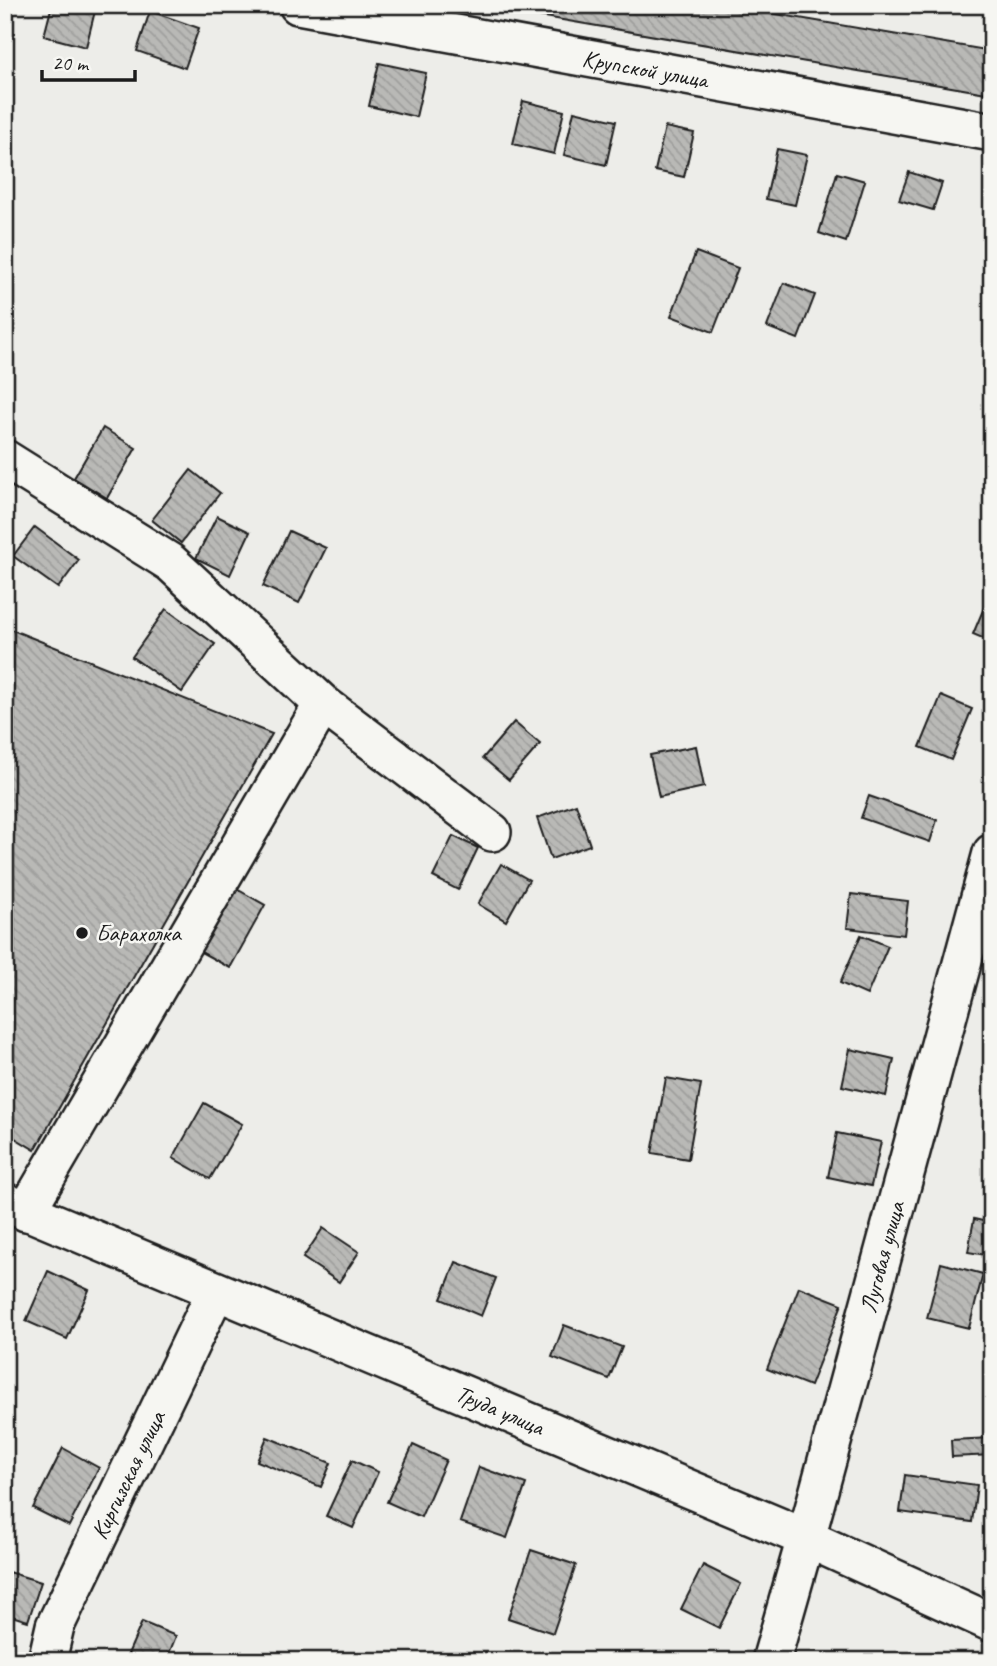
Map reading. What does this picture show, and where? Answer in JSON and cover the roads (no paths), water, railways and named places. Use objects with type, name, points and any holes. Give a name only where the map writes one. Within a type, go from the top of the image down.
[{"type":"street","name":"Крупской улица","points":[[298,5],[992,132]]},
{"type":"street","points":[[5,459],[170,563],[323,704],[492,832]]},
{"type":"street","points":[[16,1207],[323,704]]},
{"type":"street","name":"Луговая улица","points":[[771,1661],[992,853]]},
{"type":"street","name":"Труда улица","points":[[16,1207],[806,1538],[992,1623]]},
{"type":"street","name":"Киргизская улица","points":[[47,1661],[55,1626],[216,1291]]},
{"type":"place","name":"Барахолка","points":[[82,933]]}]
